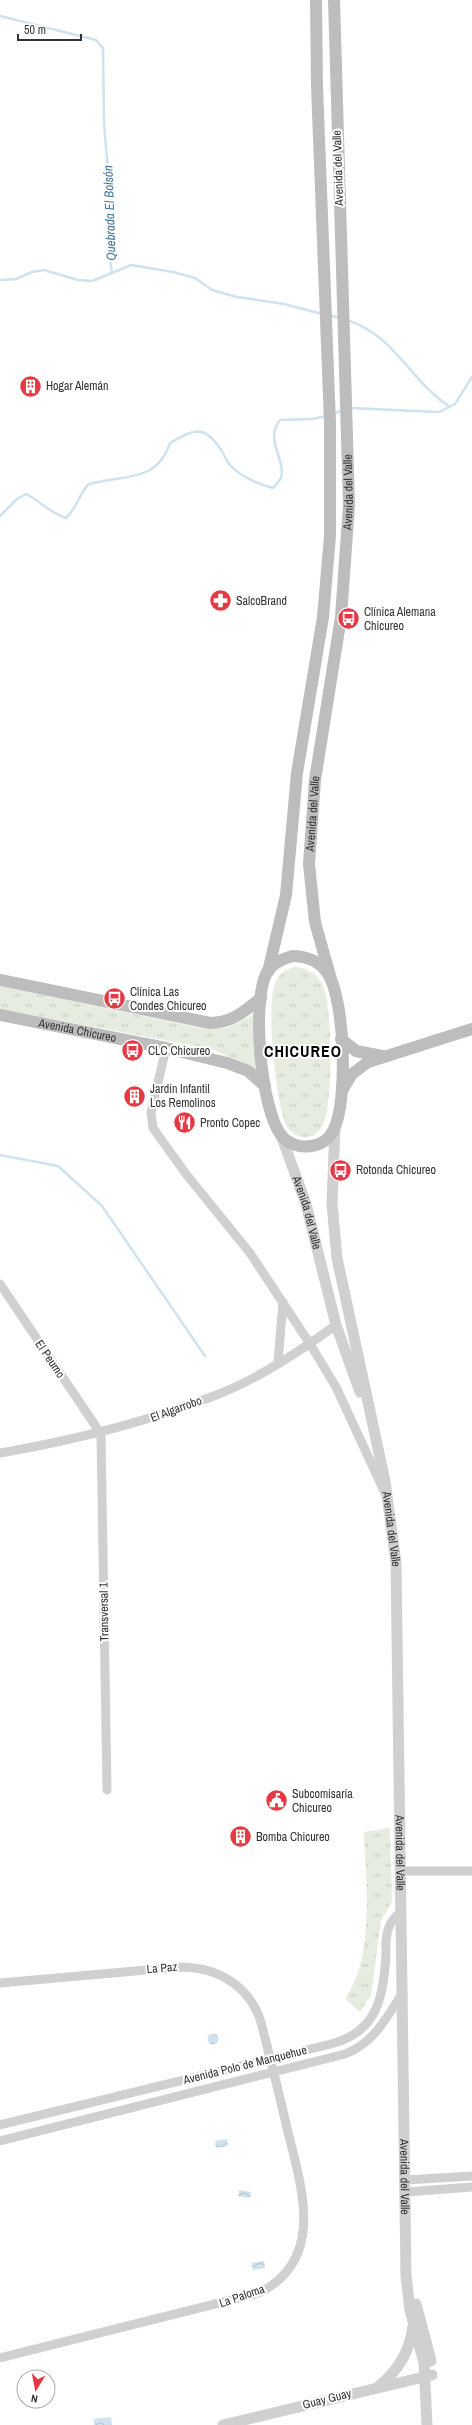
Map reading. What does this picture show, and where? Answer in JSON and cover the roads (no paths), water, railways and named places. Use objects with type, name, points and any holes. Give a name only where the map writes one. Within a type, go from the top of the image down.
[{"type":"main road","name":"Avenida del Valle","points":[[281,1135],[271,1111],[265,1086],[260,1037],[261,998],[286,895],[296,774],[324,605],[330,536],[330,408],[316,79],[316,0]]},
{"type":"main road","name":"Avenida del Valle","points":[[334,0],[348,418],[349,505],[344,585],[338,642],[315,780],[309,846],[312,904],[319,938],[337,1000],[343,1067],[341,1094]]},
{"type":"main road","points":[[268,972],[279,960],[298,956],[310,958],[320,965],[331,979]]},
{"type":"main road","points":[[0,980],[210,1023],[223,1022],[235,1018],[261,998]]},
{"type":"main road","name":"Avenida Chicureo","points":[[0,1015],[166,1048],[237,1066],[248,1071],[265,1086]]},
{"type":"main road","points":[[281,1135],[294,1145],[310,1146],[325,1140],[335,1127],[341,1094],[356,1069],[383,1056],[472,1029]]},
{"type":"main road","points":[[341,1039],[356,1051],[383,1056]]},
{"type":"street","points":[[166,1048],[151,1113],[153,1128],[186,1174],[250,1253],[310,1344],[336,1387],[388,1501]]},
{"type":"street","name":"Avenida del Valle","points":[[335,1127],[331,1187],[334,1234],[342,1285],[379,1451],[388,1501],[398,1594],[407,2256],[406,2287],[413,2321],[429,2376],[433,2425]]},
{"type":"street","name":"Avenida del Valle","points":[[281,1135],[306,1204],[336,1324],[379,1451]]},
{"type":"street","name":"El Peumo","points":[[0,1284],[101,1434]]},
{"type":"street","points":[[278,1362],[282,1301]]},
{"type":"street","name":"El Algarrobo","points":[[0,1453],[101,1434],[220,1394],[310,1344],[336,1324]]},
{"type":"street","name":"Transversal 1","points":[[101,1434],[108,1790]]},
{"type":"street","points":[[401,1871],[472,1871]]},
{"type":"street","name":"Avenida Polo de Manquehue","points":[[0,2125],[339,2042],[355,2035],[366,2025],[376,2009],[382,1989],[388,1928],[402,1910]]},
{"type":"street","name":"La Paz","points":[[0,1982],[180,1967],[208,1970],[233,1983],[251,2001],[261,2022],[270,2059]]},
{"type":"street","name":"Avenida Polo de Manquehue","points":[[0,2141],[274,2074],[353,2051],[380,2027],[403,1992]]},
{"type":"street","name":"La Paloma","points":[[0,2358],[238,2300],[267,2289],[281,2278],[290,2268],[299,2251],[304,2227],[304,2209],[302,2189],[270,2059]]},
{"type":"street","points":[[406,2180],[472,2176]]},
{"type":"street","points":[[406,2192],[472,2187]]},
{"type":"street","name":"Avenida del Valle","points":[[407,2256],[412,2286],[429,2351],[427,2425]]},
{"type":"street","points":[[378,2387],[394,2372],[404,2357],[411,2339],[413,2321]]},
{"type":"street","name":"Guay Guay","points":[[223,2425],[429,2376]]},
{"type":"water","points":[[213,2033],[217,2035],[219,2039],[217,2043],[213,2045],[209,2043],[207,2039],[209,2035]]},
{"type":"water","points":[[227,2139],[228,2146],[216,2148],[215,2141]]},
{"type":"water","points":[[239,2190],[251,2192],[250,2198],[238,2196]]},
{"type":"water","points":[[264,2261],[265,2268],[253,2270],[251,2263]]},
{"type":"water","points":[[111,2417],[112,2425],[94,2425],[94,2419]]},
{"type":"waterway","name":"Quebrada El Bolsón","points":[[0,16],[96,40],[103,48],[104,123],[111,208],[108,247],[112,273],[131,265],[173,272],[195,278],[212,290],[237,297],[284,304],[322,314]]},
{"type":"waterway","points":[[0,280],[16,279],[32,272],[44,270],[78,280],[92,281],[112,273]]},
{"type":"waterway","name":"Quebrada El Bolsón","points":[[329,315],[340,318]]},
{"type":"waterway","name":"Quebrada El Bolsón","points":[[347,320],[364,327],[390,347],[424,384],[450,407]]},
{"type":"waterway","points":[[350,408],[439,412],[455,404],[472,377]]},
{"type":"waterway","points":[[333,414],[343,410]]},
{"type":"waterway","points":[[0,516],[17,499],[26,494],[54,513],[66,518],[89,484],[137,475],[147,471],[156,465],[164,456],[170,443],[184,435],[196,432],[202,432],[213,439],[230,465],[240,474],[273,488],[281,478],[282,471],[274,434],[280,420],[313,419],[326,416]]},
{"type":"waterway","points":[[0,1155],[58,1166],[102,1206],[205,1356]]},
{"type":"place","name":"Hogar Alemán","points":[[31,386]]},
{"type":"place","name":"SalcoBrand","points":[[221,601]]},
{"type":"place","name":"Clínica Alemana Chicureo","points":[[349,619]]},
{"type":"place","name":"Clínica Las Condes Chicureo","points":[[115,999]]},
{"type":"place","name":"CLC Chicureo","points":[[132,1051]]},
{"type":"place","name":"Jardín Infantil Los Remolinos","points":[[135,1096]]},
{"type":"place","name":"Pronto Copec","points":[[184,1123]]},
{"type":"place","name":"Rotonda Chicureo","points":[[341,1170]]},
{"type":"place","name":"Subcomisaría Chicureo","points":[[276,1801]]},
{"type":"place","name":"Bomba Chicureo","points":[[241,1837]]},
{"type":"district","name":"CHICUREO","points":[[303,1051]]}]
